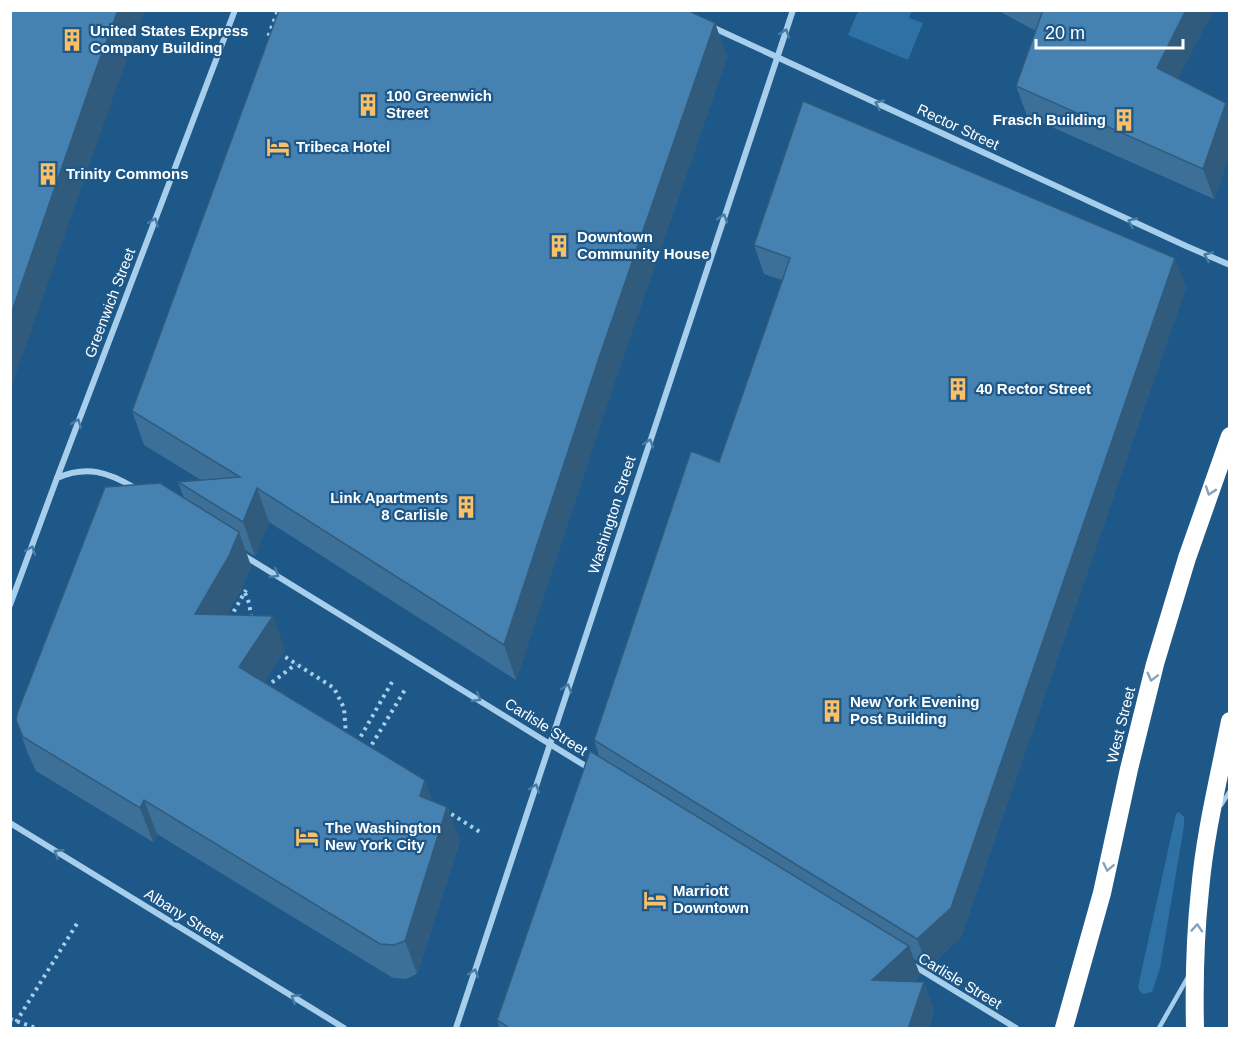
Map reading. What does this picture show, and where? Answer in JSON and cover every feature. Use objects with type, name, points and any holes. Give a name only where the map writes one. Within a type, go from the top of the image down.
[{"type":"highway","name":"West Street","points":[[1064,1029],[1102,893],[1155,664],[1187,558],[1230,436]]},
{"type":"highway","points":[[1196,1029],[1194,967],[1200,888],[1230,721]]},
{"type":"street","name":"Greenwich Street","points":[[10,604],[235,10]]},
{"type":"street","name":"Washington Street","points":[[456,1029],[793,10]]},
{"type":"street","name":"Rector Street","points":[[707,25],[1230,265]]},
{"type":"street","points":[[57,478],[69,473],[101,472],[115,476],[145,495]]},
{"type":"street","name":"Carlisle Street","points":[[236,550],[595,772]]},
{"type":"street","name":"Albany Street","points":[[10,823],[344,1029]]},
{"type":"street","name":"Carlisle Street","points":[[906,961],[1016,1029]]},
{"type":"lane","points":[[1208,835],[1230,791]]},
{"type":"lane","points":[[1159,1029],[1194,967]]},
{"type":"path","points":[[271,45],[268,37],[278,10]]},
{"type":"path","points":[[228,621],[245,592],[253,628]]},
{"type":"path","points":[[274,650],[334,688],[344,708],[346,738]]},
{"type":"path","points":[[264,688],[296,664]]},
{"type":"path","points":[[352,752],[390,685]]},
{"type":"path","points":[[363,758],[403,694]]},
{"type":"path","points":[[442,808],[480,832]]},
{"type":"path","points":[[16,1022],[78,922]]},
{"type":"path","points":[[10,1020],[36,1029]]},
{"type":"shaded area","points":[[858,11],[912,11],[909,18],[923,23],[908,60],[848,35]]},
{"type":"shaded area","points":[[1179,812],[1184,817],[1184,826],[1160,968],[1152,992],[1144,994],[1138,987],[1176,814]]},
{"type":"building","points":[[10,10],[118,10],[10,317]]},
{"type":"building","points":[[279,10],[687,10],[715,23],[600,355],[504,645],[257,488],[243,522],[178,482],[240,477],[132,411]]},
{"type":"building","points":[[1043,10],[1186,10],[1157,68],[1226,103],[1203,169],[1016,86]]},
{"type":"building","points":[[803,101],[1175,258],[951,908],[917,939],[594,740],[691,451],[719,462],[790,258],[754,245]]},
{"type":"building","points":[[160,483],[239,532],[229,556],[195,614],[273,616],[239,667],[425,780],[420,796],[447,807],[405,941],[394,945],[380,944],[144,800],[140,808],[23,737],[16,720],[18,711],[105,487]]},
{"type":"building","name":"Marriott Downtown","points":[[590,751],[909,946],[872,980],[924,982],[908,1029],[511,1029],[497,1020]]},
{"type":"place","name":"United States Express Company Building","points":[[72,40]]},
{"type":"place","name":"100 Greenwich Street","points":[[368,105]]},
{"type":"place","name":"Frasch Building","points":[[1124,120]]},
{"type":"place","name":"Tribeca Hotel","points":[[278,147]]},
{"type":"place","name":"Trinity Commons","points":[[48,174]]},
{"type":"place","name":"Downtown Community House","points":[[559,246]]},
{"type":"place","name":"40 Rector Street","points":[[958,389]]},
{"type":"place","name":"Link Apartments 8 Carlisle","points":[[466,507]]},
{"type":"place","name":"New York Evening Post Building","points":[[832,711]]},
{"type":"place","name":"The Washington New York City","points":[[307,837]]},
{"type":"place","name":"Marriott Downtown","points":[[655,900]]}]
